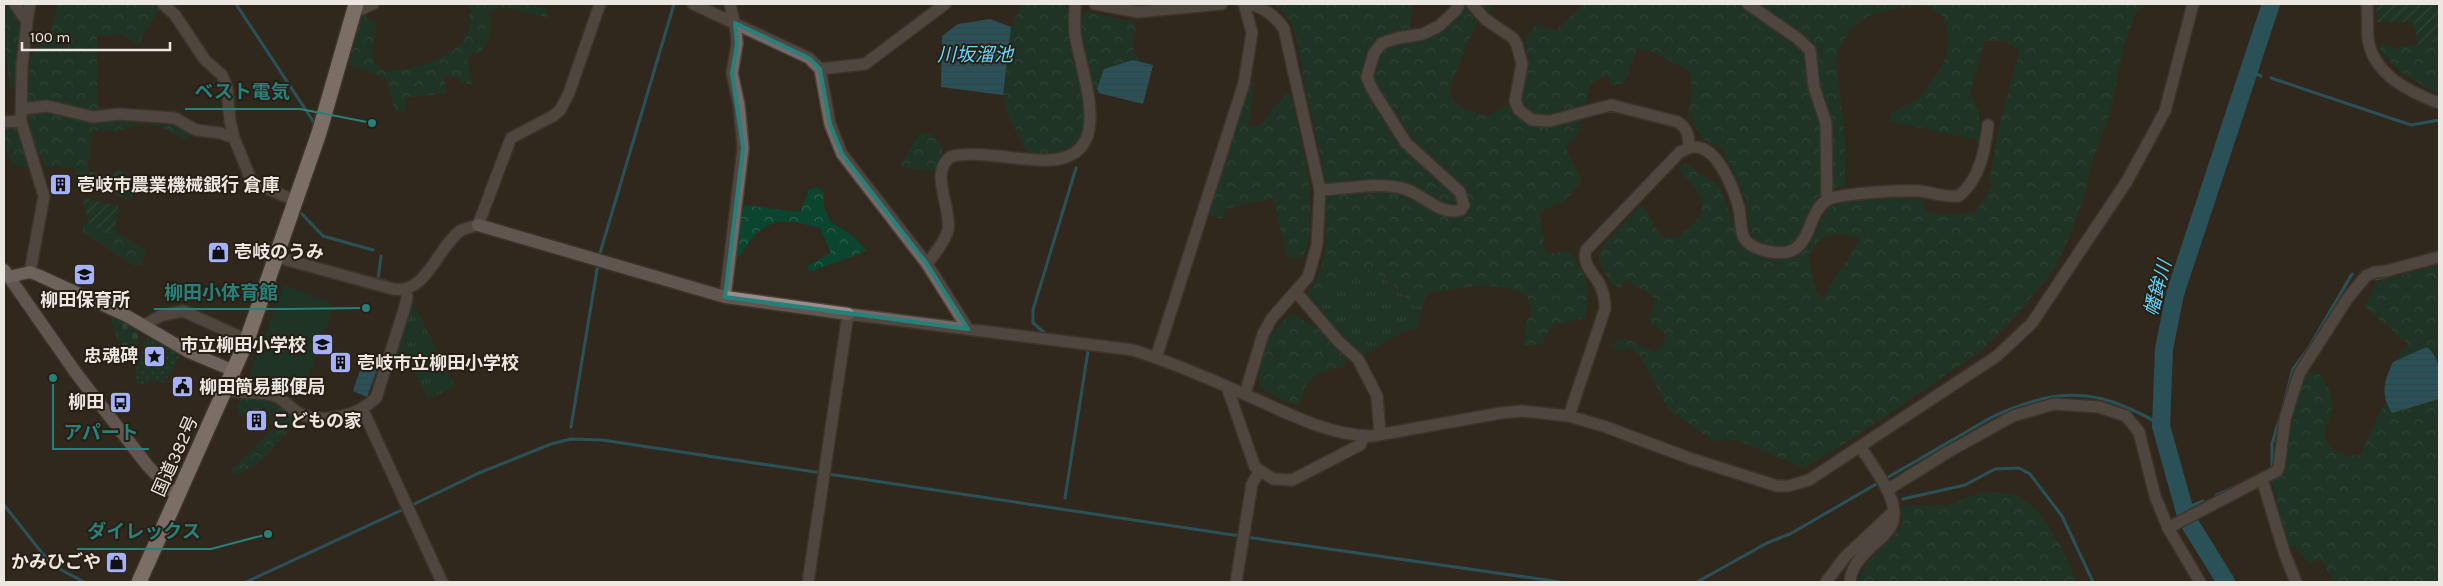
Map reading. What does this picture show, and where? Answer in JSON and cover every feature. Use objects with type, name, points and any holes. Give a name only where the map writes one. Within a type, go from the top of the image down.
[{"type":"highway","name":"国道382号","points":[[139,582],[247,340],[327,108],[356,6]]},
{"type":"main road","points":[[7,277],[30,272],[126,316],[189,352],[234,371]]},
{"type":"street","points":[[15,4],[27,21]]},
{"type":"street","points":[[30,4],[22,66],[21,115],[44,196],[30,272]]},
{"type":"street","points":[[163,4],[175,15],[205,60],[222,74],[227,88],[230,121],[234,138],[252,182],[296,201]]},
{"type":"street","points":[[356,6],[362,9],[373,4]]},
{"type":"street","points":[[478,225],[511,138],[553,116],[560,110],[569,93],[600,4]]},
{"type":"street","points":[[693,4],[809,58],[820,68],[830,124],[842,154],[927,264],[968,330]]},
{"type":"street","points":[[725,297],[743,148],[740,105],[732,72],[737,44],[735,23],[730,4]]},
{"type":"street","points":[[820,68],[865,64],[945,4]]},
{"type":"street","points":[[927,264],[948,231],[948,209],[941,179],[942,168],[945,161],[950,157],[966,154],[1058,160],[1075,153],[1087,139],[1091,114],[1088,87],[1075,34],[1075,4]]},
{"type":"street","points":[[1095,4],[1138,12],[1222,4]]},
{"type":"street","points":[[1156,358],[1244,84],[1252,33],[1244,4]]},
{"type":"street","points":[[1245,394],[1263,334],[1272,318],[1308,277],[1317,245],[1320,190],[1284,29],[1278,19],[1265,10],[1248,4]]},
{"type":"street","points":[[1320,190],[1377,186],[1402,188],[1441,210],[1452,212],[1460,210],[1464,205],[1460,192],[1406,143],[1367,77],[1374,53],[1382,43],[1423,34],[1438,26],[1456,10],[1459,4]]},
{"type":"street","points":[[1472,4],[1485,19],[1513,38],[1522,64],[1515,101],[1519,110],[1526,116],[1541,122],[1611,106],[1624,107],[1678,122],[1684,126],[1688,135],[1689,148]]},
{"type":"street","points":[[1748,4],[1797,38],[1810,50],[1814,87],[1826,123],[1827,200]]},
{"type":"street","points":[[276,257],[393,289],[406,290],[415,285],[430,269],[452,238],[462,230],[478,225],[725,297],[1115,348],[1156,358],[1324,427],[1364,436],[1501,413],[1522,411],[1569,416],[1606,427],[1689,458],[1777,486],[1788,486],[1809,480],[1861,448],[1997,356],[2032,323],[2127,181],[2165,111],[2193,4]]},
{"type":"street","points":[[2367,4],[2370,48],[2383,70],[2404,87],[2439,103]]},
{"type":"street","points":[[4,122],[47,106],[93,117],[132,114],[175,118],[196,130],[220,133],[234,138]]},
{"type":"street","points":[[1569,416],[1605,309],[1605,297],[1600,285],[1585,263],[1586,250],[1647,184],[1680,152],[1689,148],[1702,148],[1716,159],[1733,190],[1739,208],[1744,238],[1750,245],[1772,252],[1789,251],[1797,247],[1806,238],[1820,208],[1827,200],[1844,196],[1892,192],[1930,193],[1947,198],[1959,196],[1972,181],[1983,158],[1988,125]]},
{"type":"street","points":[[2170,526],[2205,510],[2277,471],[2285,419],[2299,374],[2347,299],[2366,276],[2375,272],[2439,258]]},
{"type":"street","points":[[7,277],[82,381],[147,465],[177,497]]},
{"type":"street","points":[[226,389],[235,393],[274,395],[300,414],[326,418],[334,419],[362,408],[376,398],[404,310],[407,298],[406,290]]},
{"type":"street","points":[[1296,292],[1339,342],[1358,360],[1377,396],[1380,434]]},
{"type":"street","points":[[144,326],[160,316],[183,312],[247,340]]},
{"type":"street","points":[[808,582],[848,314]]},
{"type":"street","points":[[1227,387],[1255,467],[1259,472],[1273,479],[1292,480],[1360,445],[1364,436]]},
{"type":"street","points":[[1886,487],[2013,416],[2054,404],[2099,406],[2126,416],[2139,432],[2155,496],[2200,582]]},
{"type":"street","points":[[362,408],[442,582]]},
{"type":"street","points":[[1850,582],[1856,562],[1889,529],[1893,522],[1894,511],[1886,487],[1861,448]]},
{"type":"street","points":[[1236,582],[1252,484],[1259,472]]},
{"type":"street","points":[[2262,479],[2285,555],[2296,582]]},
{"type":"street","points":[[1826,582],[1845,557],[1894,511]]},
{"type":"highlighted area","points":[[735,23],[809,58],[820,69],[830,124],[842,154],[927,264],[968,329],[725,297],[743,148],[732,73],[737,44]]},
{"type":"green space","points":[[4,4],[11,4],[19,24],[20,55],[16,87],[10,87],[4,34]]},
{"type":"green space","points":[[56,4],[152,4],[159,9],[142,37],[139,47],[121,34],[97,36],[97,105],[118,118],[176,123],[193,133],[186,140],[162,127],[146,124],[116,131],[93,130],[87,170],[109,178],[119,169],[127,173],[125,186],[133,195],[131,200],[101,189],[77,185],[74,168],[46,167],[40,156],[28,112],[27,82],[33,55],[49,35],[53,25]]},
{"type":"green space","points":[[467,4],[518,4],[547,8],[549,15],[547,17],[501,7],[490,12],[489,37],[481,53],[473,53],[467,60],[473,84],[464,83],[452,76],[444,75],[446,94],[405,97],[406,111],[402,113],[395,110],[386,79],[349,65],[362,14],[376,24],[372,54],[374,63],[386,72],[426,64],[452,51],[462,42],[468,31],[470,12]]},
{"type":"green space","points":[[1020,4],[1065,4],[1071,22],[1081,23],[1085,11],[1136,23],[1133,52],[1139,56],[1137,61],[1133,60],[1104,69],[1097,89],[1085,95],[1085,122],[1081,135],[1076,143],[1062,152],[1036,154],[1027,152],[1008,114],[1003,95],[1011,27]]},
{"type":"green space","points":[[1273,4],[1413,4],[1408,41],[1428,37],[1442,31],[1454,21],[1466,4],[1494,4],[1488,15],[1482,9],[1448,92],[1461,108],[1487,116],[1520,100],[1527,55],[1526,39],[1536,23],[1555,31],[1584,4],[2147,4],[2136,11],[2123,48],[2111,109],[2089,171],[2086,192],[2070,235],[2054,270],[2014,318],[1979,352],[1858,435],[1804,468],[1737,440],[1714,441],[1669,410],[1639,354],[1629,349],[1615,351],[1611,345],[1617,341],[1628,340],[1656,353],[1667,335],[1649,323],[1655,298],[1626,279],[1621,289],[1612,284],[1601,266],[1598,256],[1603,246],[1640,205],[1664,238],[1676,238],[1696,221],[1702,209],[1702,202],[1682,172],[1680,167],[1686,163],[1721,188],[1740,244],[1750,252],[1768,257],[1789,259],[1799,254],[1829,208],[1841,202],[1903,198],[1925,200],[1923,210],[1942,215],[1976,212],[1992,186],[1990,177],[2001,117],[2020,51],[2004,41],[1985,41],[1970,93],[1979,112],[1979,140],[1888,121],[1891,113],[1919,99],[1941,68],[1948,50],[1948,38],[1943,16],[1928,6],[1896,8],[1869,16],[1850,29],[1836,56],[1845,142],[1845,185],[1816,198],[1799,235],[1788,245],[1773,246],[1757,241],[1751,234],[1746,201],[1722,148],[1704,140],[1688,116],[1692,94],[1690,71],[1653,52],[1637,49],[1624,83],[1611,86],[1608,75],[1590,84],[1579,132],[1566,149],[1582,180],[1565,201],[1539,212],[1546,254],[1568,251],[1584,274],[1588,290],[1585,318],[1552,325],[1541,345],[1524,345],[1526,323],[1532,313],[1527,296],[1504,288],[1479,286],[1428,292],[1421,311],[1378,274],[1358,267],[1347,268],[1316,308],[1306,294],[1320,271],[1325,248],[1326,201],[1324,178],[1297,41],[1289,21]],"holes":[[[1841,234],[1861,238],[1822,299],[1816,291],[1808,256],[1822,237]]]},
{"type":"green space","points":[[2376,4],[2434,4],[2439,11],[2439,40],[2418,45],[2413,22],[2377,22]]},
{"type":"green space","points":[[2439,40],[2439,94],[2399,70],[2380,49],[2382,44],[2397,48]]},
{"type":"green space","points":[[1251,81],[1254,83],[1248,126],[1260,126],[1286,94],[1291,94],[1304,154],[1310,200],[1308,241],[1302,258],[1287,257],[1273,198],[1225,209],[1222,219],[1207,214]]},
{"type":"green space","points":[[17,125],[29,161],[26,167],[15,166],[6,151],[4,126]]},
{"type":"green space","points":[[920,133],[934,136],[943,148],[936,170],[929,171],[900,167]]},
{"type":"green space","points":[[818,187],[824,194],[824,207],[831,222],[852,235],[867,251],[810,272],[807,266],[831,253],[820,228],[783,222],[774,223],[757,233],[741,255],[737,257],[735,254],[744,205],[800,212],[809,189]]},
{"type":"green space","points":[[82,197],[118,206],[115,230],[106,233],[89,224]]},
{"type":"green space","points":[[89,224],[106,233],[115,230],[144,249],[146,255],[140,265],[135,266],[83,232],[83,225]]},
{"type":"green space","points":[[2439,265],[2439,362],[2435,354],[2427,347],[2401,360],[2398,356],[2408,344],[2365,307],[2375,284],[2382,280]]},
{"type":"green space","points":[[1358,266],[1373,269],[1421,311],[1417,329],[1404,331],[1363,356],[1316,308],[1347,268]]},
{"type":"green space","points":[[284,285],[327,301],[333,309],[300,399],[273,388],[246,384]]},
{"type":"green space","points":[[412,301],[455,386],[428,400],[406,354],[394,362]]},
{"type":"green space","points":[[114,313],[136,325],[139,339],[132,355],[118,341],[111,320]]},
{"type":"green space","points":[[1290,313],[1324,332],[1348,358],[1343,367],[1333,368],[1313,378],[1305,389],[1299,406],[1267,392],[1260,384],[1258,377],[1258,369],[1265,346],[1274,331]]},
{"type":"green space","points":[[152,337],[180,356],[165,383],[151,380],[144,386],[135,382],[137,366],[144,349],[143,344],[147,338]]},
{"type":"green space","points":[[2308,371],[2316,371],[2330,392],[2332,403],[2325,438],[2332,448],[2342,454],[2361,455],[2379,413],[2386,403],[2392,413],[2439,399],[2439,582],[2335,582],[2321,560],[2309,564],[2295,546],[2289,546],[2271,480],[2284,472],[2286,451],[2302,380]]},
{"type":"green space","points":[[242,398],[273,400],[301,418],[259,463],[237,475],[231,470],[274,428],[267,407],[240,415],[237,407]]},
{"type":"green space","points":[[1995,492],[2018,496],[2038,512],[2054,534],[2077,582],[1857,582],[1868,562],[1902,526],[1902,506],[1949,505],[1978,493]]},
{"type":"water","name":"川坂溜池","points":[[990,19],[1011,27],[1003,95],[941,87],[942,36],[958,24]]},
{"type":"water","points":[[1133,60],[1153,65],[1143,104],[1099,93],[1097,89],[1104,69]]},
{"type":"water","points":[[2427,347],[2436,358],[2438,364],[2439,399],[2392,413],[2386,400],[2385,388],[2387,375],[2393,362]]},
{"type":"water","points":[[363,361],[378,367],[367,397],[353,391]]},
{"type":"waterway","points":[[236,4],[315,124]]},
{"type":"waterway","points":[[600,253],[674,4]]},
{"type":"waterway","name":"幡鉾川","points":[[2226,582],[2187,519],[2161,426],[2164,349],[2175,294],[2271,4]]},
{"type":"waterway","points":[[2249,71],[2261,76]]},
{"type":"waterway","points":[[2271,78],[2411,125],[2439,120]]},
{"type":"waterway","points":[[1046,334],[1033,323],[1033,310],[1076,168]]},
{"type":"waterway","points":[[302,214],[323,236],[373,250]]},
{"type":"waterway","points":[[381,256],[378,279],[395,284]]},
{"type":"waterway","points":[[571,427],[598,264]]},
{"type":"waterway","points":[[2282,411],[2293,369],[2308,349],[2352,274]]},
{"type":"waterway","points":[[2376,279],[2388,276]]},
{"type":"waterway","points":[[1065,498],[1088,351]]},
{"type":"waterway","points":[[1697,582],[1767,543],[1790,534],[1992,417],[2026,404],[2059,396],[2093,397],[2110,401],[2132,410],[2161,426]]},
{"type":"waterway","points":[[2272,469],[2272,444],[2280,417]]},
{"type":"waterway","points":[[410,506],[479,473],[551,444],[571,439],[602,440],[1240,536]]},
{"type":"waterway","points":[[1903,499],[1965,485],[1995,469],[2019,468],[2030,474],[2062,516],[2093,582]]},
{"type":"waterway","points":[[2216,495],[2241,484]]},
{"type":"waterway","points":[[2184,509],[2203,501]]},
{"type":"waterway","points":[[4,505],[46,558],[56,567],[84,582]]},
{"type":"waterway","points":[[246,582],[404,509]]},
{"type":"waterway","points":[[1246,537],[1560,582]]},
{"type":"place","name":"ベスト電気","points":[[372,123]]},
{"type":"place","name":"壱岐市農業機械銀行 倉庫","points":[[61,185]]},
{"type":"place","name":"壱岐のうみ","points":[[218,252]]},
{"type":"place","name":"柳田保育所","points":[[85,275]]},
{"type":"place","name":"柳田小体育館","points":[[366,308]]},
{"type":"place","name":"市立柳田小学校","points":[[322,345]]},
{"type":"place","name":"忠魂碑","points":[[154,356]]},
{"type":"place","name":"壱岐市立柳田小学校","points":[[341,363]]},
{"type":"place","name":"アパート","points":[[53,378]]},
{"type":"place","name":"柳田簡易郵便局","points":[[183,387]]},
{"type":"place","name":"柳田","points":[[120,402]]},
{"type":"place","name":"こどもの家","points":[[256,421]]},
{"type":"place","name":"ダイレックス","points":[[268,534]]},
{"type":"place","name":"かみひごや","points":[[117,562]]}]
